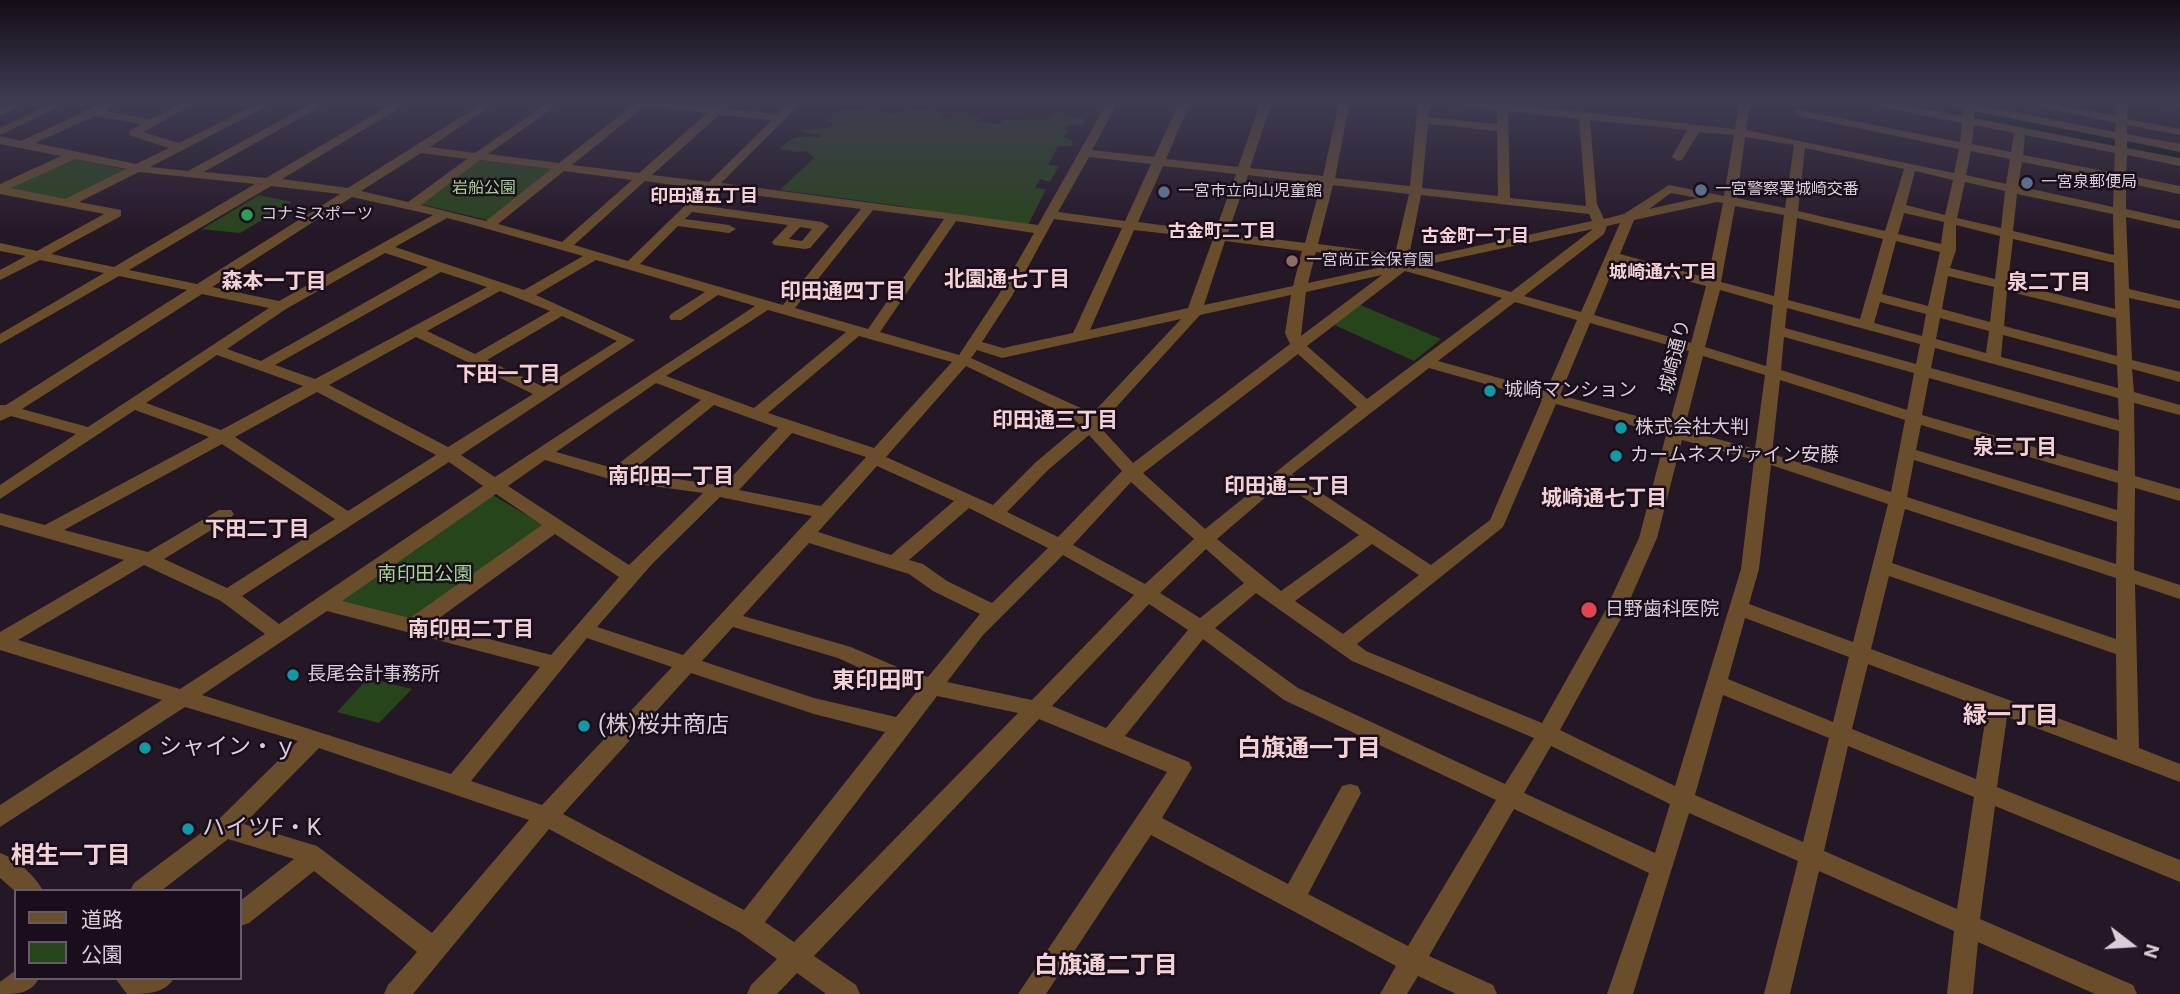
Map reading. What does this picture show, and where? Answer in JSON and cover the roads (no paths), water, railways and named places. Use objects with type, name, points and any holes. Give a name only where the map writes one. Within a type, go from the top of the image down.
[{"type":"street","points":[[33,147],[134,168],[350,192],[411,206],[489,225],[975,364],[1079,414],[1145,486],[1207,537],[1256,583],[1359,656],[1547,734],[1681,799],[2124,994]]},
{"type":"street","points":[[67,203],[179,147]]},
{"type":"street","points":[[189,175],[240,147]]},
{"type":"street","points":[[0,340],[329,147]]},
{"type":"street","points":[[3,411],[421,147]]},
{"type":"street","points":[[411,206],[490,147]]},
{"type":"street","points":[[489,225],[585,147]]},
{"type":"street","points":[[564,247],[675,147]]},
{"type":"street","points":[[631,265],[752,147]]},
{"type":"street","points":[[397,994],[545,816],[689,663],[962,361],[975,344],[1088,147]]},
{"type":"street","points":[[1079,337],[1165,147]]},
{"type":"street","points":[[997,512],[1042,466],[1100,417],[1194,313],[1252,147]]},
{"type":"street","points":[[1335,147],[1298,289],[1292,333],[1298,347],[1367,408]]},
{"type":"street","points":[[748,924],[838,811],[900,727],[993,612],[1061,546],[1118,483],[1298,347],[1402,262],[1416,190],[1420,147]]},
{"type":"street","points":[[1504,147],[1504,200]]},
{"type":"street","points":[[760,994],[1146,595],[1207,537],[1367,408],[1599,231],[1587,147]]},
{"type":"street","points":[[1678,157],[1684,147]]},
{"type":"street","name":"城崎通り","points":[[1393,994],[1547,734],[1614,613],[1648,538],[1714,284],[1724,199],[1736,147]]},
{"type":"street","points":[[1620,994],[1662,868],[1750,569],[1799,147]]},
{"type":"street","points":[[1815,147],[2119,214],[2180,230]]},
{"type":"street","points":[[1866,325],[1914,147]]},
{"type":"street","points":[[1777,994],[1898,500],[1930,342],[1941,270],[1948,250],[1965,147]]},
{"type":"street","points":[[1967,147],[2180,190]]},
{"type":"street","points":[[1993,359],[2018,147]]},
{"type":"street","points":[[2121,147],[2119,214],[2128,480],[2125,574],[2128,752]]},
{"type":"street","points":[[2135,147],[2180,162]]},
{"type":"street","points":[[418,149],[953,216],[1042,230]]},
{"type":"street","points":[[1085,153],[1504,200],[1595,217],[1629,217]]},
{"type":"street","points":[[0,190],[71,156]]},
{"type":"street","points":[[1343,645],[1497,523],[1629,217],[1669,189],[1792,213],[1948,250]]},
{"type":"street","points":[[0,190],[116,213],[0,276]]},
{"type":"street","points":[[786,310],[870,206]]},
{"type":"street","points":[[690,208],[822,226],[805,245],[779,242],[797,223]]},
{"type":"street","points":[[1900,208],[2121,261]]},
{"type":"street","points":[[0,494],[281,306],[445,214]]},
{"type":"street","points":[[2119,214],[2180,225]]},
{"type":"street","points":[[1050,215],[1311,247],[1402,262],[1513,298],[1697,349],[1915,418],[2180,495]]},
{"type":"street","points":[[756,415],[864,332],[953,216]]},
{"type":"street","points":[[975,344],[1002,353],[1194,313],[1595,217]]},
{"type":"street","points":[[677,222],[729,229]]},
{"type":"street","points":[[0,247],[281,306]]},
{"type":"street","points":[[228,596],[628,340],[525,295],[384,248]]},
{"type":"street","points":[[525,295],[595,255]]},
{"type":"street","points":[[1610,256],[2180,410]]},
{"type":"street","points":[[263,366],[439,267]]},
{"type":"street","points":[[1941,270],[2123,315]]},
{"type":"street","points":[[47,532],[499,286]]},
{"type":"street","points":[[676,317],[717,290]]},
{"type":"street","points":[[2123,292],[2180,305]]},
{"type":"street","points":[[1874,296],[2180,377]]},
{"type":"street","points":[[0,817],[279,634],[654,377],[767,304]]},
{"type":"street","points":[[476,360],[561,311]]},
{"type":"street","points":[[1777,330],[2127,428]]},
{"type":"street","points":[[414,331],[544,393]]},
{"type":"street","points":[[216,350],[316,385],[448,454],[630,575]]},
{"type":"street","points":[[1429,363],[1763,457],[2180,592]]},
{"type":"street","points":[[654,377],[877,457],[997,512],[1201,628],[1249,663],[1267,680],[1291,694],[1662,868]]},
{"type":"street","points":[[617,475],[712,399]]},
{"type":"street","points":[[133,404],[222,436],[347,518]]},
{"type":"street","points":[[3,411],[90,433]]},
{"type":"street","points":[[455,785],[630,575],[680,523],[759,460],[761,452],[789,427]]},
{"type":"street","points":[[542,453],[617,475],[722,491],[825,513]]},
{"type":"street","points":[[1908,453],[2127,519]]},
{"type":"street","points":[[1282,475],[1431,574]]},
{"type":"street","points":[[896,561],[968,499]]},
{"type":"street","points":[[0,641],[225,514]]},
{"type":"street","points":[[0,519],[146,559],[228,596],[279,634]]},
{"type":"street","points":[[413,626],[555,525]]},
{"type":"street","points":[[805,534],[916,569],[940,586],[993,612]]},
{"type":"street","points":[[1281,601],[1372,535]]},
{"type":"street","points":[[1881,566],[2127,650]]},
{"type":"street","points":[[1110,739],[1201,628],[1256,583]]},
{"type":"street","points":[[324,603],[557,664]]},
{"type":"street","points":[[1737,607],[2180,773]]},
{"type":"street","points":[[729,619],[844,652],[890,673],[933,687],[1037,709],[1181,768],[1111,879],[1031,994]]},
{"type":"street","points":[[585,630],[814,706],[900,727]]},
{"type":"street","points":[[0,641],[315,738],[545,816],[748,924],[847,994]]},
{"type":"street","points":[[1715,684],[2180,871]]},
{"type":"street","points":[[1960,994],[1967,924],[1998,704]]},
{"type":"street","points":[[145,889],[225,828],[315,738]]},
{"type":"street","points":[[1293,898],[1350,793]]},
{"type":"street","points":[[1146,821],[1412,961],[1484,994]]},
{"type":"street","points":[[225,828],[314,857],[434,950]]},
{"type":"street","points":[[242,913],[314,857]]},
{"type":"street","points":[[0,863],[29,889]]},
{"type":"street","points":[[5,994],[23,980]]},
{"type":"waterway","points":[[2136,147],[2180,156]]},
{"type":"place","name":"一宮泉郵便局","points":[[2027,183]]},
{"type":"place","name":"一宮警察署城崎交番","points":[[1701,190]]},
{"type":"place","name":"一宮市立向山児童館","points":[[1164,192]]},
{"type":"place","name":"コナミスポーツ","points":[[247,215]]},
{"type":"place","name":"一宮尚正会保育園","points":[[1292,261]]},
{"type":"place","name":"城崎マンション","points":[[1490,391]]},
{"type":"place","name":"株式会社大判","points":[[1621,428]]},
{"type":"place","name":"カームネスヴァイン安藤","points":[[1616,456]]},
{"type":"place","name":"日野歯科医院","points":[[1589,610]]},
{"type":"place","name":"長尾会計事務所","points":[[293,675]]},
{"type":"place","name":"(株)桜井商店","points":[[584,726]]},
{"type":"place","name":"シャイン・ｙ","points":[[145,748]]},
{"type":"place","name":"ハイツF・K","points":[[188,829]]},
{"type":"district","name":"印田通五丁目","points":[[704,197]]},
{"type":"district","name":"古金町二丁目","points":[[1222,232]]},
{"type":"district","name":"古金町一丁目","points":[[1475,237]]},
{"type":"district","name":"城崎通六丁目","points":[[1663,273]]},
{"type":"district","name":"北園通七丁目","points":[[1007,281]]},
{"type":"district","name":"森本一丁目","points":[[274,283]]},
{"type":"district","name":"泉二丁目","points":[[2049,284]]},
{"type":"district","name":"印田通四丁目","points":[[843,293]]},
{"type":"district","name":"下田一丁目","points":[[508,376]]},
{"type":"district","name":"印田通三丁目","points":[[1055,422]]},
{"type":"district","name":"泉三丁目","points":[[2015,449]]},
{"type":"district","name":"南印田一丁目","points":[[671,478]]},
{"type":"district","name":"印田通二丁目","points":[[1287,488]]},
{"type":"district","name":"城崎通七丁目","points":[[1604,500]]},
{"type":"district","name":"下田二丁目","points":[[257,531]]},
{"type":"district","name":"南印田二丁目","points":[[471,631]]},
{"type":"district","name":"東印田町","points":[[878,682]]},
{"type":"district","name":"緑一丁目","points":[[2011,717]]},
{"type":"district","name":"白旗通一丁目","points":[[1309,750]]},
{"type":"district","name":"相生一丁目","points":[[71,857]]},
{"type":"district","name":"白旗通二丁目","points":[[1106,967]]},
{"type":"park label","name":"岩船公園","points":[[484,189]]},
{"type":"park label","name":"南印田公園","points":[[425,575]]}]
